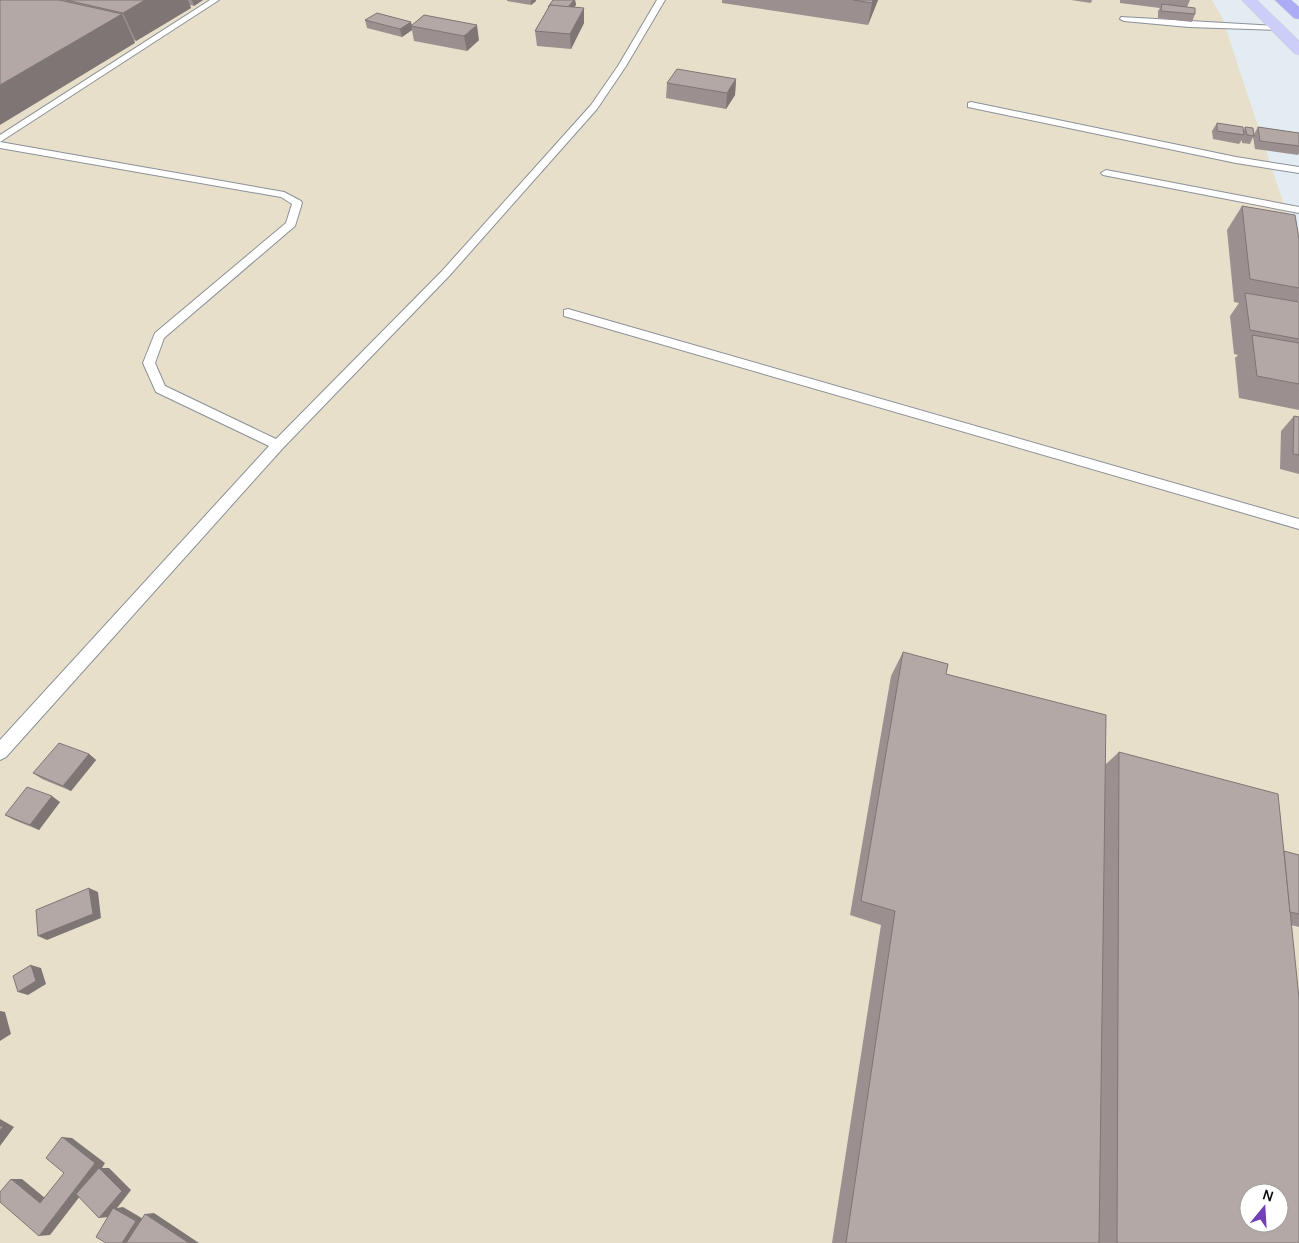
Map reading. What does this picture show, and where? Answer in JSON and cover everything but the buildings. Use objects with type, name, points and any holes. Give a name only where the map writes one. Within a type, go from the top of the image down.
[{"type":"highway","points":[[1282,0],[1299,16]]},
{"type":"main road","points":[[1249,0],[1299,50]]},
{"type":"lane","points":[[0,139],[215,0]]},
{"type":"lane","points":[[0,752],[278,445],[446,273],[594,107],[622,66],[661,0]]},
{"type":"lane","points":[[1124,19],[1188,25],[1278,28]]},
{"type":"lane","points":[[971,105],[1236,160],[1299,170]]},
{"type":"lane","points":[[0,145],[284,196],[297,203],[291,224],[159,336],[149,364],[160,389],[278,445]]},
{"type":"lane","points":[[1106,173],[1298,210],[1299,224]]},
{"type":"lane","points":[[568,313],[1299,524]]},
{"type":"shaded area","points":[[0,0],[1212,0],[1222,17],[1289,220],[1299,230],[1299,1243],[0,1243]]}]
